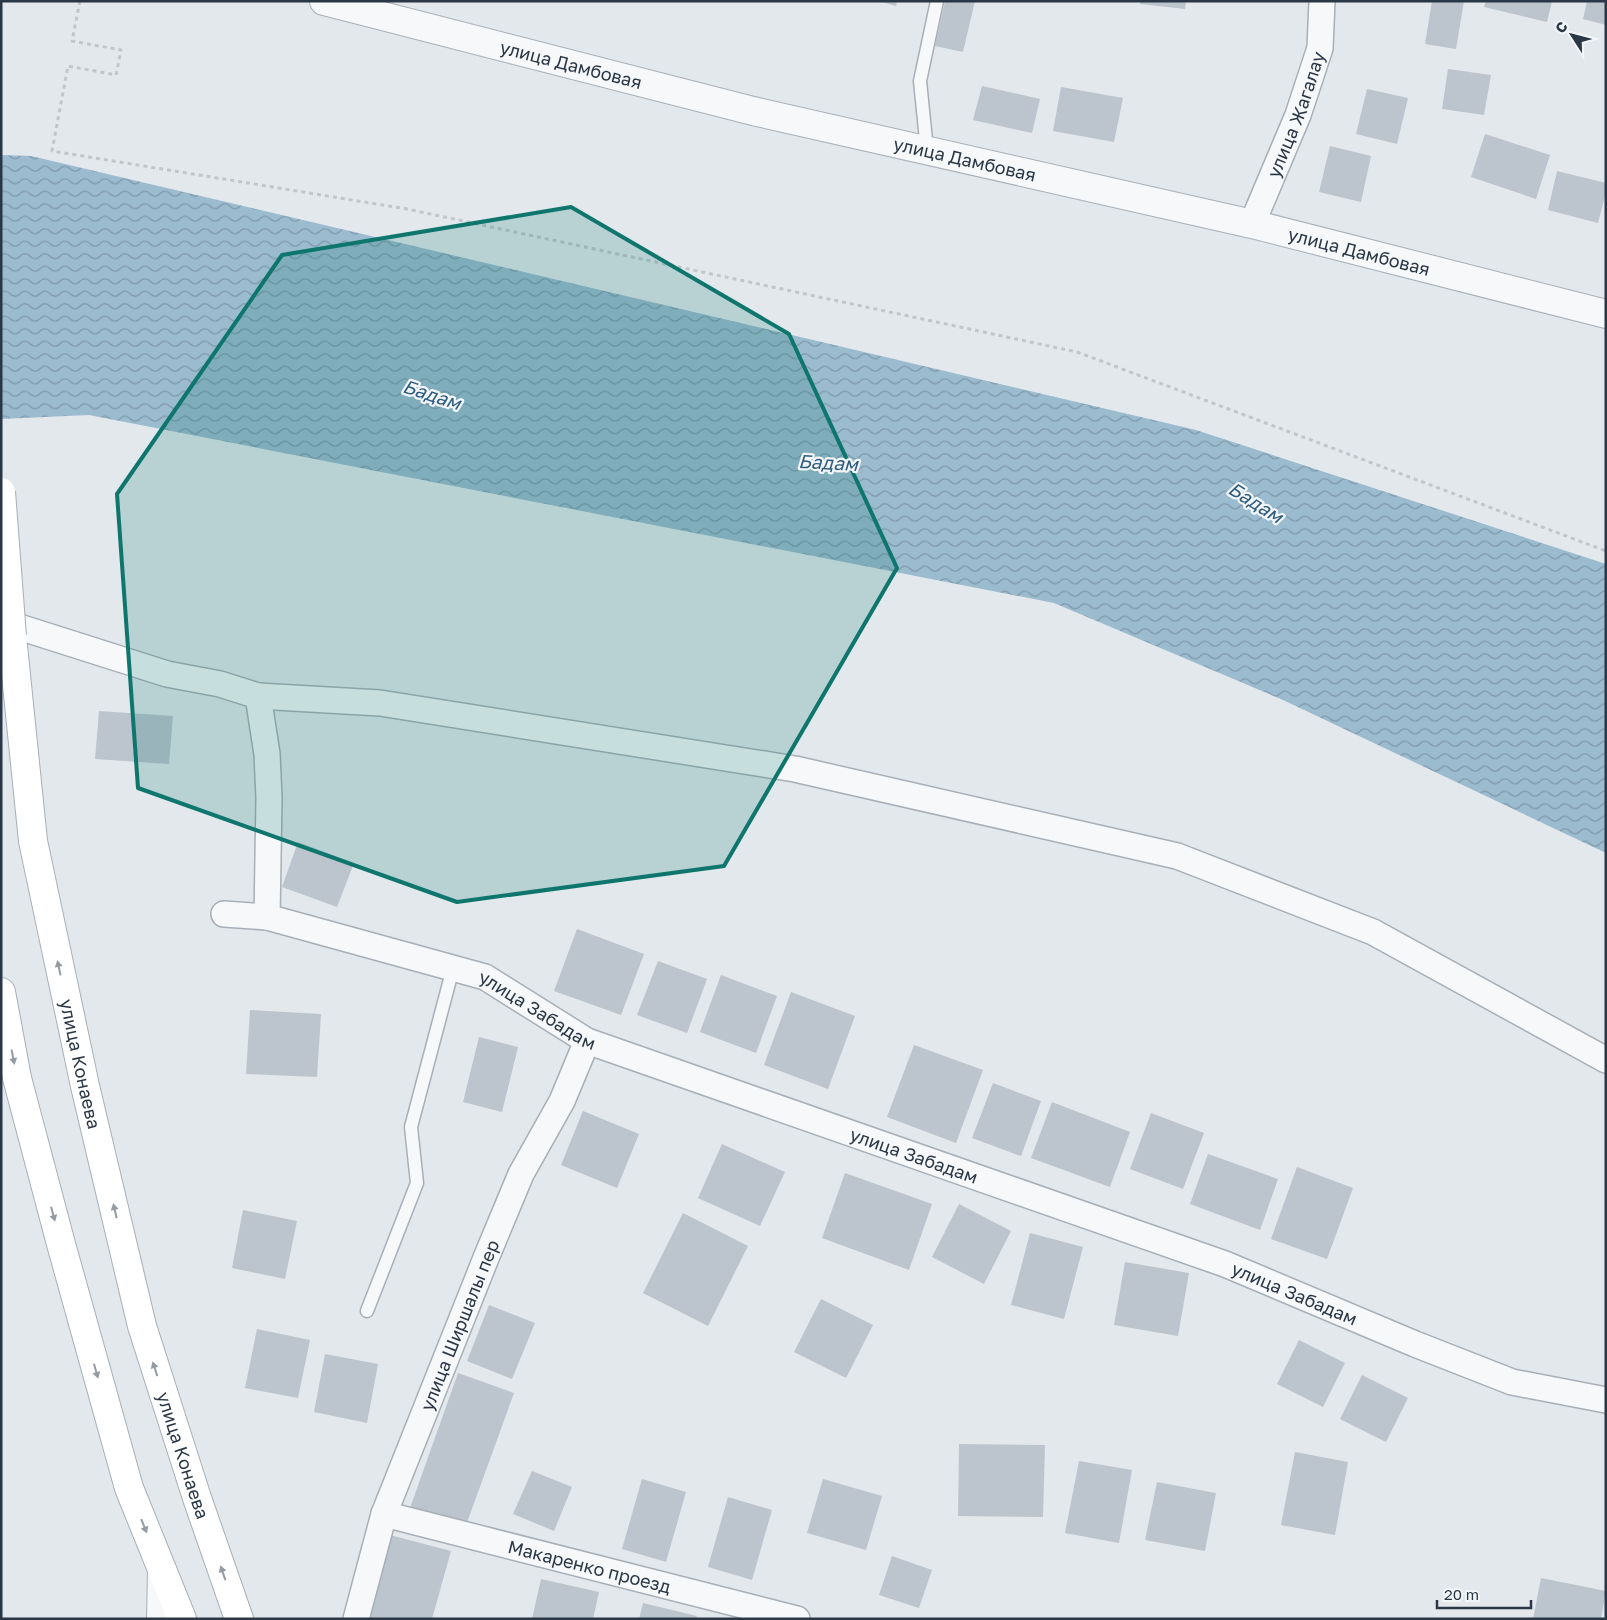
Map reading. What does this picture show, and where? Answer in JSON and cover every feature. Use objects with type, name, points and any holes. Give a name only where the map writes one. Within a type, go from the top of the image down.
[{"type":"main road","name":"улица Конаева","points":[[1,492],[7,631],[33,841],[85,1086],[142,1326],[197,1498],[239,1619]]},
{"type":"main road","points":[[1,992],[17,1078],[129,1488],[182,1619]]},
{"type":"street","name":"улица Дамбовая","points":[[324,1],[753,111],[1252,224],[1606,314]]},
{"type":"street","name":"улица Жагалау","points":[[1252,224],[1298,115],[1320,48],[1322,1]]},
{"type":"street","points":[[7,631],[16,626],[167,674],[220,684],[258,696],[380,703],[795,769],[1177,856],[1373,932],[1606,1060]]},
{"type":"street","points":[[258,696],[267,754],[270,798],[267,917]]},
{"type":"street","name":"улица Забадам","points":[[224,914],[267,917],[485,977],[587,1041],[1225,1264],[1415,1344],[1512,1382],[1606,1400]]},
{"type":"street","name":"улица Ширшалы пер","points":[[356,1619],[384,1514],[520,1174],[562,1101],[587,1041]]},
{"type":"street","name":"Макаренко проезд","points":[[384,1514],[797,1619]]},
{"type":"street","points":[[161,1619],[162,1570]]},
{"type":"lane","points":[[927,150],[920,81],[937,1]]},
{"type":"lane","points":[[367,1311],[417,1183],[411,1127],[453,968]]},
{"type":"path","points":[[80,1],[72,41],[121,50],[116,75],[68,66],[52,151],[407,209],[1077,352],[1606,551]]},
{"type":"highlighted area","points":[[571,207],[789,334],[897,568],[724,866],[457,902],[138,788],[117,494],[282,255]]},
{"type":"water","name":"Бадам","points":[[1,155],[31,156],[1196,430],[1606,564],[1606,853],[1283,700],[1054,603],[89,415],[1,419]]},
{"type":"building","points":[[878,1],[897,1],[896,6]]},
{"type":"building","points":[[945,1],[975,1],[963,52],[935,46]]},
{"type":"building","points":[[1140,1],[1186,1],[1185,9],[1140,4]]},
{"type":"building","points":[[1432,1],[1464,1],[1456,49],[1425,44]]},
{"type":"building","points":[[1486,1],[1552,1],[1547,22],[1484,7]]},
{"type":"building","points":[[1587,1],[1606,1],[1606,25],[1583,19]]},
{"type":"building","points":[[1448,69],[1491,75],[1484,115],[1442,109]]},
{"type":"building","points":[[982,86],[1040,99],[1032,133],[973,120]]},
{"type":"building","points":[[1061,87],[1123,98],[1114,142],[1053,131]]},
{"type":"building","points":[[1367,89],[1408,98],[1397,144],[1356,134]]},
{"type":"building","points":[[1485,134],[1550,155],[1536,199],[1471,177]]},
{"type":"building","points":[[1330,146],[1371,156],[1361,202],[1319,192]]},
{"type":"building","points":[[1557,171],[1606,183],[1606,192],[1598,223],[1548,210]]},
{"type":"building","points":[[99,711],[173,716],[169,764],[95,759]]},
{"type":"building","points":[[298,842],[354,863],[337,907],[282,887]]},
{"type":"building","points":[[577,929],[644,954],[621,1015],[554,991]]},
{"type":"building","points":[[658,961],[707,979],[687,1033],[637,1015]]},
{"type":"building","points":[[721,975],[777,996],[756,1053],[700,1032]]},
{"type":"building","points":[[791,992],[855,1016],[828,1089],[764,1065]]},
{"type":"building","points":[[250,1010],[321,1014],[317,1077],[246,1074]]},
{"type":"building","points":[[479,1037],[518,1047],[502,1112],[463,1102]]},
{"type":"building","points":[[914,1045],[983,1070],[956,1143],[887,1117]]},
{"type":"building","points":[[993,1083],[1041,1101],[1021,1156],[972,1138]]},
{"type":"building","points":[[1052,1102],[1130,1132],[1110,1187],[1031,1158]]},
{"type":"building","points":[[583,1111],[639,1134],[617,1188],[561,1165]]},
{"type":"building","points":[[1151,1113],[1204,1133],[1183,1189],[1130,1169]]},
{"type":"building","points":[[722,1144],[785,1172],[760,1226],[698,1198]]},
{"type":"building","points":[[1208,1154],[1278,1179],[1260,1230],[1190,1204]]},
{"type":"building","points":[[1297,1167],[1353,1188],[1327,1259],[1271,1239]]},
{"type":"building","points":[[845,1173],[932,1204],[909,1270],[822,1238]]},
{"type":"building","points":[[959,1204],[1011,1231],[984,1284],[932,1257]]},
{"type":"building","points":[[243,1210],[297,1221],[285,1279],[232,1268]]},
{"type":"building","points":[[683,1213],[748,1246],[708,1326],[643,1293]]},
{"type":"building","points":[[1030,1233],[1083,1247],[1064,1319],[1011,1305]]},
{"type":"building","points":[[1125,1262],[1189,1273],[1178,1336],[1114,1325]]},
{"type":"building","points":[[821,1299],[873,1325],[846,1378],[794,1352]]},
{"type":"building","points":[[489,1305],[535,1323],[512,1379],[467,1361]]},
{"type":"building","points":[[257,1329],[310,1340],[298,1398],[245,1388]]},
{"type":"building","points":[[1299,1340],[1345,1363],[1323,1407],[1277,1384]]},
{"type":"building","points":[[325,1354],[378,1364],[367,1423],[314,1412]]},
{"type":"building","points":[[458,1373],[514,1393],[465,1528],[410,1508]]},
{"type":"building","points":[[1362,1375],[1408,1398],[1386,1442],[1340,1419]]},
{"type":"building","points":[[959,1444],[1045,1445],[1043,1517],[958,1516]]},
{"type":"building","points":[[1295,1452],[1348,1462],[1335,1535],[1281,1525]]},
{"type":"building","points":[[1079,1461],[1132,1470],[1119,1543],[1065,1533]]},
{"type":"building","points":[[532,1471],[572,1487],[554,1531],[513,1514]]},
{"type":"building","points":[[642,1479],[686,1492],[666,1562],[622,1549]]},
{"type":"building","points":[[823,1479],[882,1496],[866,1550],[807,1533]]},
{"type":"building","points":[[1157,1482],[1216,1493],[1205,1551],[1145,1540]]},
{"type":"building","points":[[728,1497],[772,1510],[752,1580],[708,1567]]},
{"type":"building","points":[[386,1534],[451,1551],[432,1619],[362,1619]]},
{"type":"building","points":[[892,1556],[932,1570],[919,1608],[879,1595]]},
{"type":"building","points":[[1541,1578],[1606,1591],[1601,1619],[1533,1619]]},
{"type":"building","points":[[541,1579],[599,1592],[593,1619],[532,1619]]},
{"type":"building","points":[[643,1603],[697,1616],[696,1619],[639,1619]]}]
